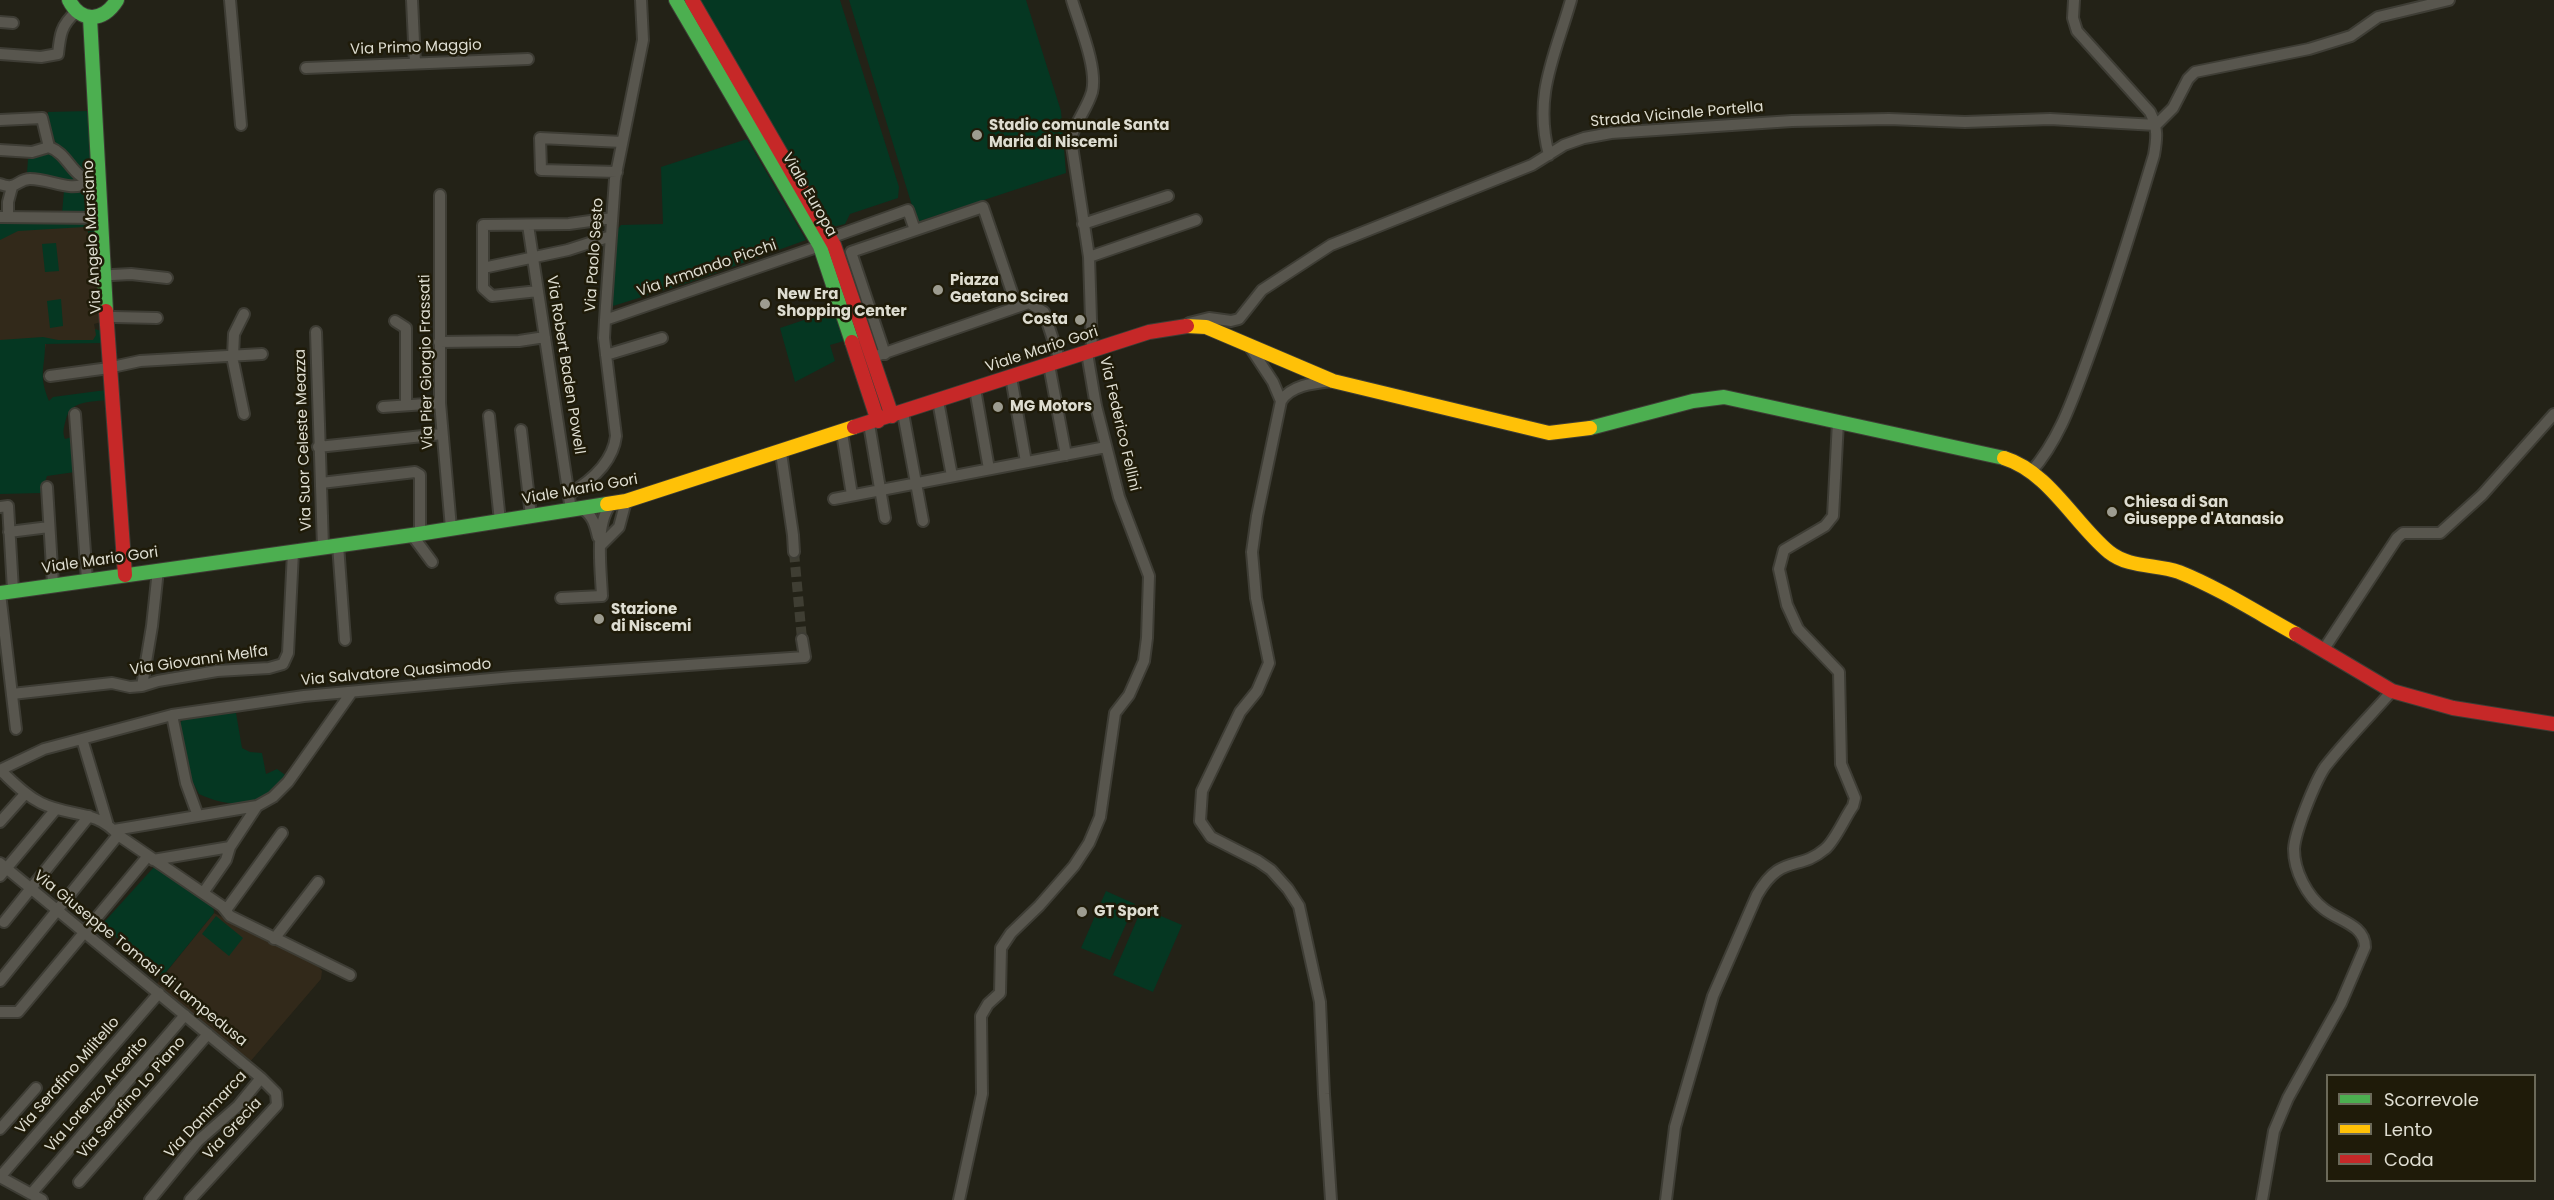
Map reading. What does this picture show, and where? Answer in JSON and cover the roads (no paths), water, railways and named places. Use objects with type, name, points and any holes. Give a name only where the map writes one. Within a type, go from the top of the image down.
[{"type":"main road","points":[[72,6],[94,18],[111,11],[117,0]]},
{"type":"main road","name":"Viale Europa","points":[[676,0],[825,242],[873,422]]},
{"type":"main road","name":"Viale Europa","points":[[692,0],[825,242],[879,356],[898,415]]},
{"type":"main road","name":"Via Angelo Marsiano","points":[[94,18],[95,182],[101,218],[120,427],[118,455],[125,575]]},
{"type":"main road","name":"Via Angelo Marsiano","points":[[94,18],[112,275],[113,368]]},
{"type":"main road","name":"Viale Mario Gori","points":[[4,592],[293,552],[612,504],[781,453],[1149,332],[1180,325],[1206,327],[1333,381],[1549,433],[1599,427],[1693,401],[1724,397],[1993,455],[2009,460],[2031,472],[2110,553],[2132,563],[2176,571],[2197,580],[2324,649],[2374,682],[2392,691],[2453,708],[2554,724]]},
{"type":"street","points":[[230,0],[241,125]]},
{"type":"street","points":[[412,0],[415,63]]},
{"type":"street","name":"Via Paolo Sesto","points":[[569,494],[587,483],[614,450],[616,436],[606,355],[605,320],[617,172],[643,40],[641,0]]},
{"type":"street","name":"Via Federico Fellini","points":[[959,1200],[981,1094],[981,1016],[988,1004],[999,993],[1001,948],[1011,933],[1039,906],[1074,866],[1089,843],[1100,817],[1115,713],[1129,695],[1144,661],[1147,638],[1149,576],[1119,497],[1106,447],[1090,352],[1089,257],[1071,139],[1073,129],[1087,105],[1093,87],[1091,66],[1072,0]]},
{"type":"street","points":[[1548,155],[1542,122],[1543,93],[1571,0]]},
{"type":"street","points":[[2031,472],[2045,456],[2062,426],[2116,283],[2154,155],[2157,135],[2156,125],[2150,112],[2077,31],[2073,18],[2074,0]]},
{"type":"street","points":[[2156,125],[2173,108],[2188,79],[2195,72],[2309,49],[2351,36],[2378,17],[2449,0]]},
{"type":"street","points":[[0,54],[41,57],[58,54],[60,31],[72,6]]},
{"type":"street","points":[[0,22],[13,23]]},
{"type":"street","name":"Via Primo Maggio","points":[[306,68],[528,59]]},
{"type":"street","points":[[0,120],[42,118],[49,147],[60,154],[83,179],[95,182]]},
{"type":"street","name":"Strada Vicinale Portella","points":[[1180,325],[1209,318],[1231,321],[1239,319],[1262,290],[1331,245],[1532,165],[1564,146],[1584,138],[1611,133],[1792,121],[1889,119],[1965,122],[2050,119],[2156,125]]},
{"type":"street","points":[[617,172],[541,170],[540,138],[622,142]]},
{"type":"street","points":[[0,150],[32,152],[49,147]]},
{"type":"street","points":[[0,184],[12,187],[30,179],[76,188],[95,182]]},
{"type":"street","points":[[12,187],[4,217],[101,218]]},
{"type":"street","name":"Via Pier Giorgio Frassati","points":[[440,195],[440,404],[451,528]]},
{"type":"street","points":[[1083,224],[1168,196]]},
{"type":"street","points":[[1017,307],[983,207],[851,252],[879,356],[1029,303],[1044,312],[1054,363],[1066,455]]},
{"type":"street","name":"Via Armando Picchi","points":[[605,320],[908,210],[915,230]]},
{"type":"street","points":[[538,291],[492,296],[483,288],[483,225],[590,223],[612,218]]},
{"type":"street","points":[[1089,257],[1196,220]]},
{"type":"street","name":"Via Robert Baden Powell","points":[[528,225],[569,494],[577,509]]},
{"type":"street","points":[[483,268],[568,250],[611,236]]},
{"type":"street","points":[[112,275],[131,274],[167,278]]},
{"type":"street","points":[[244,314],[234,334],[233,356],[244,414]]},
{"type":"street","points":[[114,317],[157,318]]},
{"type":"street","points":[[396,321],[406,328],[406,405]]},
{"type":"street","name":"Via Suor Celeste Meazza","points":[[316,332],[323,547]]},
{"type":"street","points":[[439,342],[519,341],[545,337]]},
{"type":"street","points":[[606,355],[662,338]]},
{"type":"street","points":[[1250,346],[1273,382],[1281,401],[1257,516],[1252,552],[1256,598],[1269,663],[1257,691],[1240,712],[1202,791],[1200,821],[1210,837],[1271,870],[1299,906],[1320,1002],[1331,1200]]},
{"type":"street","points":[[50,376],[113,368],[140,361],[262,354]]},
{"type":"street","points":[[1011,377],[1026,462]]},
{"type":"street","points":[[1281,401],[1293,390],[1315,383],[1333,381]]},
{"type":"street","points":[[975,389],[988,469]]},
{"type":"street","points":[[938,402],[952,476]]},
{"type":"street","points":[[383,407],[440,404]]},
{"type":"street","points":[[75,414],[87,580]]},
{"type":"street","points":[[2324,649],[2397,538],[2403,533],[2440,533],[2482,495],[2554,414]]},
{"type":"street","points":[[898,415],[916,483],[923,521]]},
{"type":"street","points":[[489,416],[500,520]]},
{"type":"street","points":[[873,422],[885,518]]},
{"type":"street","points":[[1666,1200],[1675,1127],[1713,996],[1757,895],[1766,879],[1782,866],[1809,858],[1826,849],[1853,806],[1855,798],[1841,764],[1839,672],[1797,629],[1786,605],[1779,569],[1784,550],[1825,526],[1833,516],[1838,422]]},
{"type":"street","points":[[521,430],[531,516]]},
{"type":"street","points":[[842,433],[852,495]]},
{"type":"street","points":[[318,447],[442,435]]},
{"type":"street","points":[[834,499],[1106,447]]},
{"type":"street","points":[[781,453],[794,552]]},
{"type":"street","points":[[321,483],[416,472],[420,475],[416,534],[432,562]]},
{"type":"street","points":[[47,487],[53,584]]},
{"type":"street","points":[[612,504],[613,533]]},
{"type":"street","points":[[600,546],[623,520],[612,504]]},
{"type":"street","points":[[561,598],[602,596],[600,546],[603,520],[612,504]]},
{"type":"street","points":[[0,507],[8,506],[9,532],[4,592],[16,729]]},
{"type":"street","points":[[577,509],[590,514],[595,523],[600,546]]},
{"type":"street","points":[[9,532],[49,528]]},
{"type":"street","points":[[338,545],[345,640]]},
{"type":"street","name":"Via Giovanni Melfa","points":[[12,694],[112,683],[130,687],[142,686],[217,671],[269,668],[283,664],[288,654],[293,552]]},
{"type":"street","points":[[142,686],[158,570]]},
{"type":"street","name":"Via Salvatore Quasimodo","points":[[0,770],[44,749],[172,715],[304,696],[513,677],[805,657],[802,639]]},
{"type":"street","points":[[2262,1200],[2274,1131],[2288,1098],[2341,1003],[2365,947],[2365,940],[2360,931],[2333,916],[2314,900],[2301,877],[2294,848],[2308,801],[2324,769],[2392,691]]},
{"type":"street","points":[[0,981],[57,910],[113,829],[257,806],[273,797],[288,782],[351,693]]},
{"type":"street","points":[[172,715],[186,783],[198,816]]},
{"type":"street","points":[[82,739],[113,829]]},
{"type":"street","points":[[0,770],[25,794],[56,809],[89,816],[113,829],[226,910],[230,916],[350,975]]},
{"type":"street","points":[[0,822],[25,794]]},
{"type":"street","points":[[202,893],[226,860],[230,847],[257,806]]},
{"type":"street","points":[[2,869],[56,809]]},
{"type":"street","points":[[4,922],[89,816]]},
{"type":"street","points":[[226,910],[282,833]]},
{"type":"street","points":[[0,1012],[18,1012],[83,932],[151,858],[230,847]]},
{"type":"street","name":"Via Giuseppe Tomasi di Lampedusa","points":[[2,869],[31,888],[261,1078]]},
{"type":"street","points":[[274,939],[318,882]]},
{"type":"street","name":"Via Serafino Militello","points":[[0,1177],[159,993]]},
{"type":"street","name":"Via Lorenzo Arcerito","points":[[31,1194],[185,1015]]},
{"type":"street","name":"Via Serafino Lo Piano","points":[[79,1182],[208,1034]]},
{"type":"street","name":"Via Danimarca","points":[[150,1200],[198,1141],[238,1106],[261,1078]]},
{"type":"street","name":"Via Grecia","points":[[190,1200],[277,1105],[276,1094],[261,1078]]},
{"type":"street","points":[[0,1129],[36,1088]]},
{"type":"street","points":[[0,1177],[42,1200]]},
{"type":"tunnel","points":[[794,552],[802,639]]},
{"type":"place","name":"Stadio comunale Santa Maria di Niscemi","points":[[977,135]]},
{"type":"place","name":"Piazza Gaetano Scirea","points":[[938,290]]},
{"type":"place","name":"New Era Shopping Center","points":[[765,304]]},
{"type":"place","name":"Costa","points":[[1080,320]]},
{"type":"place","name":"MG Motors","points":[[998,407]]},
{"type":"place","name":"Chiesa di San Giuseppe d'Atanasio","points":[[2112,512]]},
{"type":"place","name":"Stazione di Niscemi","points":[[599,619]]},
{"type":"place","name":"GT Sport","points":[[1082,912]]}]
